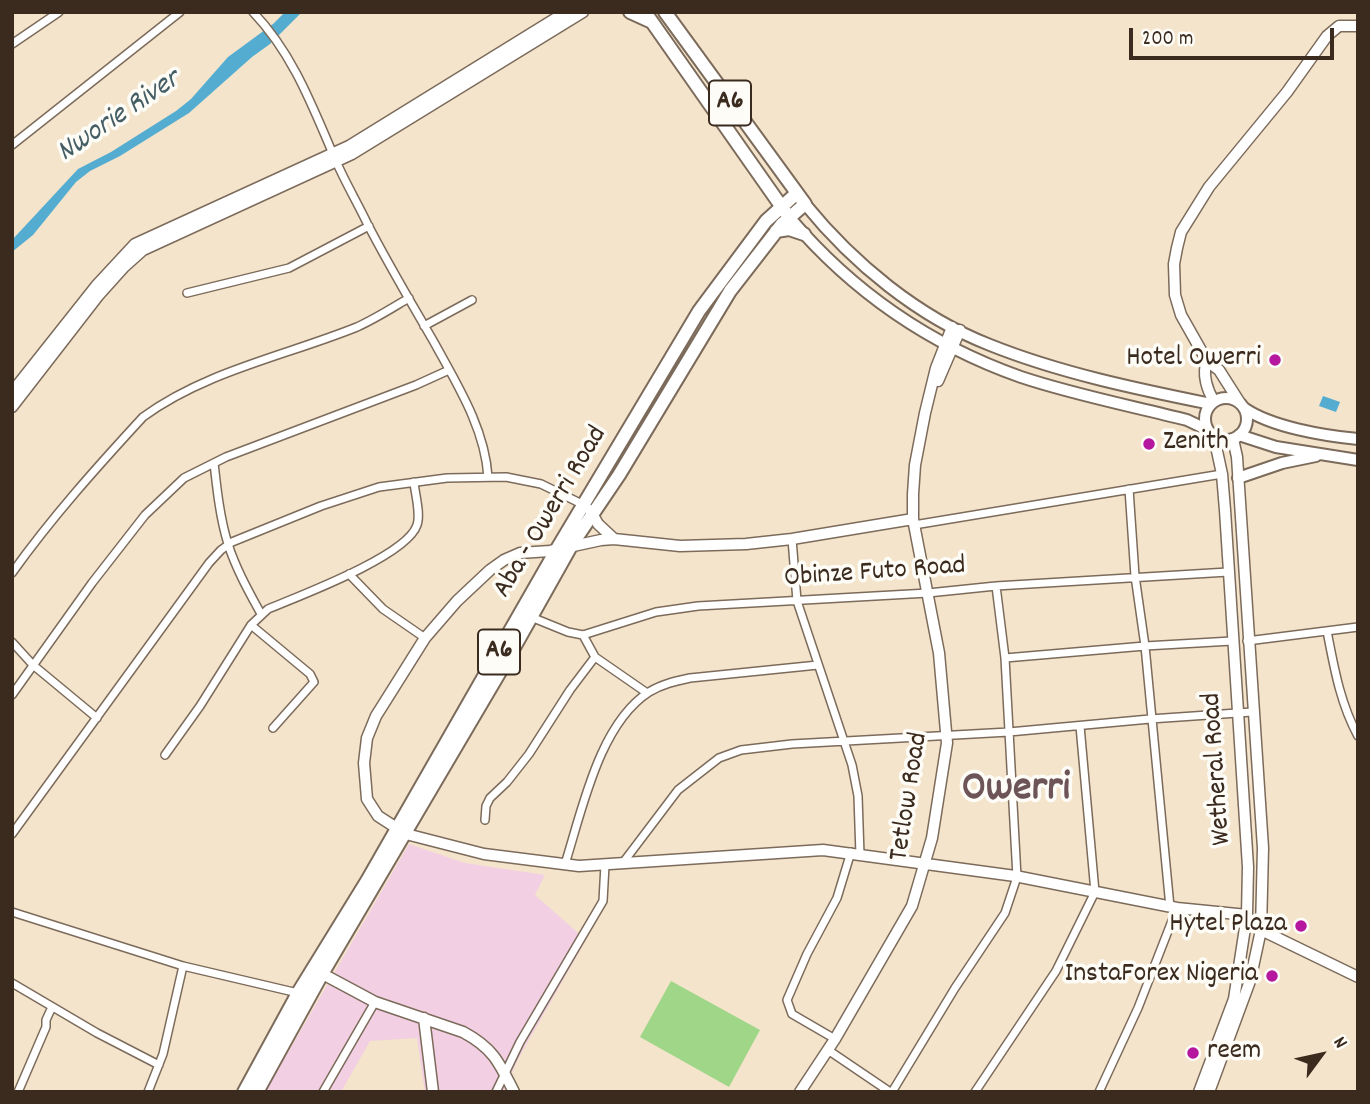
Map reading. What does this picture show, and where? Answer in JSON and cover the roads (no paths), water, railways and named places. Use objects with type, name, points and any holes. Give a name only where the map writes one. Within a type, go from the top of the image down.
[{"type":"highway","points":[[630,12],[649,17]]},
{"type":"highway","name":"A6","points":[[665,12],[805,204]]},
{"type":"highway","name":"A6","points":[[649,17],[786,212]]},
{"type":"highway","points":[[687,72],[700,62]]},
{"type":"highway","name":"A6","points":[[766,221],[773,202],[770,191]]},
{"type":"highway","name":"Aba - Owerri Road","points":[[588,508],[619,475],[730,291],[776,231],[797,193]]},
{"type":"highway","name":"Aba - Owerri Road","points":[[401,832],[699,311],[766,221],[805,204]]},
{"type":"highway","points":[[776,231],[789,229],[804,234]]},
{"type":"highway","name":"Aba - Owerri Road","points":[[257,1092],[317,971],[531,617],[564,547]]},
{"type":"highway","name":"Aba - Owerri Road","points":[[244,1092],[298,993],[317,971]]},
{"type":"main road","points":[[805,204],[834,238],[864,265],[919,307],[988,345],[1130,387],[1212,402],[1222,398],[1232,399],[1255,416],[1288,426],[1358,439]]},
{"type":"main road","points":[[786,212],[848,278],[877,301],[948,346],[1023,378],[1187,419],[1220,439],[1236,437],[1276,447],[1358,460]]},
{"type":"main road","points":[[1211,433],[1205,419],[1212,402]]},
{"type":"main road","points":[[1236,437],[1247,424],[1242,406]]},
{"type":"main road","points":[[1238,478],[1282,463],[1321,455]]},
{"type":"street","points":[[12,44],[59,12]]},
{"type":"street","points":[[12,145],[180,12]]},
{"type":"street","points":[[253,12],[280,44],[305,89],[369,226],[449,370],[482,440],[488,477]]},
{"type":"street","points":[[12,392],[96,286],[135,244],[335,158],[566,12]]},
{"type":"street","points":[[12,407],[98,296],[137,254],[335,158],[583,12]]},
{"type":"street","points":[[1242,406],[1219,370],[1208,361],[1181,315],[1175,295],[1174,264],[1181,232],[1209,187],[1287,92],[1327,36],[1339,26],[1358,26]]},
{"type":"street","points":[[187,293],[289,268],[369,226]]},
{"type":"street","points":[[12,573],[43,529],[143,417],[155,408],[209,380],[358,327],[409,298]]},
{"type":"street","points":[[424,326],[472,300]]},
{"type":"street","name":"Tetlow Road","points":[[800,1092],[835,1039],[912,906],[932,838],[947,743],[939,653],[914,522],[915,465],[930,397],[956,328]]},
{"type":"street","points":[[1208,361],[1205,373],[1212,402]]},
{"type":"street","points":[[12,695],[92,583],[145,515],[184,478],[214,463],[449,370]]},
{"type":"street","name":"Wetheral Road","points":[[1199,1092],[1234,999],[1247,915],[1248,867],[1222,474],[1211,433]]},
{"type":"street","name":"Wetheral Road","points":[[1209,1092],[1250,981],[1261,930],[1263,848],[1247,641],[1236,437]]},
{"type":"street","points":[[214,463],[218,499],[228,545],[261,614]]},
{"type":"street","points":[[1222,474],[792,539],[680,547],[614,539],[520,553],[504,560],[457,601],[425,639],[376,716],[367,738],[364,763],[367,799],[378,816],[401,832],[484,854],[565,864],[606,864],[823,850],[1017,877],[1173,908],[1247,915]]},
{"type":"street","points":[[12,834],[209,563],[228,545],[321,506],[379,487],[447,478],[488,477],[506,477],[541,484],[588,508],[598,524],[614,539]]},
{"type":"street","points":[[165,755],[261,614],[349,574],[409,538],[418,524],[414,482]]},
{"type":"street","points":[[1099,1092],[1138,1007],[1173,908],[1135,576],[1129,488]]},
{"type":"street","points":[[792,539],[797,601],[845,741],[858,796],[855,854],[788,1000],[792,1014],[835,1039]]},
{"type":"street","name":"Obinze Futo Road","points":[[583,635],[656,612],[698,606],[1228,572]]},
{"type":"street","points":[[349,574],[383,609],[425,639]]},
{"type":"street","points":[[828,1050],[891,1092],[955,988],[1005,914],[1017,877],[1005,658],[996,586]]},
{"type":"street","points":[[531,617],[583,635],[595,657],[648,693]]},
{"type":"street","points":[[251,625],[310,674],[314,682],[273,729]]},
{"type":"street","points":[[1247,641],[1358,627]]},
{"type":"street","points":[[1328,631],[1335,677],[1358,736]]},
{"type":"street","points":[[1005,658],[1232,641]]},
{"type":"street","points":[[12,642],[33,665],[97,718]]},
{"type":"street","points":[[485,820],[486,806],[490,798],[507,782],[529,754],[570,690],[595,657]]},
{"type":"street","points":[[565,864],[610,736],[624,716],[648,693],[674,681],[690,678],[818,665]]},
{"type":"street","points":[[622,863],[678,790],[719,758],[741,750],[1252,712]]},
{"type":"street","points":[[975,1092],[1056,971],[1095,892],[1080,726]]},
{"type":"street","points":[[496,1092],[520,1042],[603,901],[606,864]]},
{"type":"street","points":[[12,912],[183,966],[298,993]]},
{"type":"street","points":[[1261,930],[1358,977]]},
{"type":"street","points":[[148,1092],[159,1065],[183,966]]},
{"type":"street","points":[[317,971],[375,1002],[475,1038],[494,1054],[514,1092]]},
{"type":"street","points":[[12,983],[159,1065]]},
{"type":"street","points":[[323,1092],[375,1002]]},
{"type":"street","points":[[19,1092],[52,1007]]},
{"type":"street","points":[[424,1018],[433,1092]]},
{"type":"water","points":[[285,12],[302,12],[270,44],[189,113],[76,182],[33,235],[12,252],[12,240],[78,169],[111,152],[176,111],[191,99],[228,57]]},
{"type":"water","points":[[1323,396],[1340,402],[1336,412],[1319,406]]},
{"type":"place","name":"Hotel Owerri","points":[[1275,360]]},
{"type":"place","name":"Zenith","points":[[1149,444]]},
{"type":"place","name":"Hytel Plaza","points":[[1301,926]]},
{"type":"place","name":"InstaForex Nigeria","points":[[1272,976]]},
{"type":"place","name":"reem","points":[[1193,1053]]},
{"type":"district","name":"Owerri","points":[[1016,792]]},
{"type":"water label","name":"Nworie River","points":[[120,118]]}]
